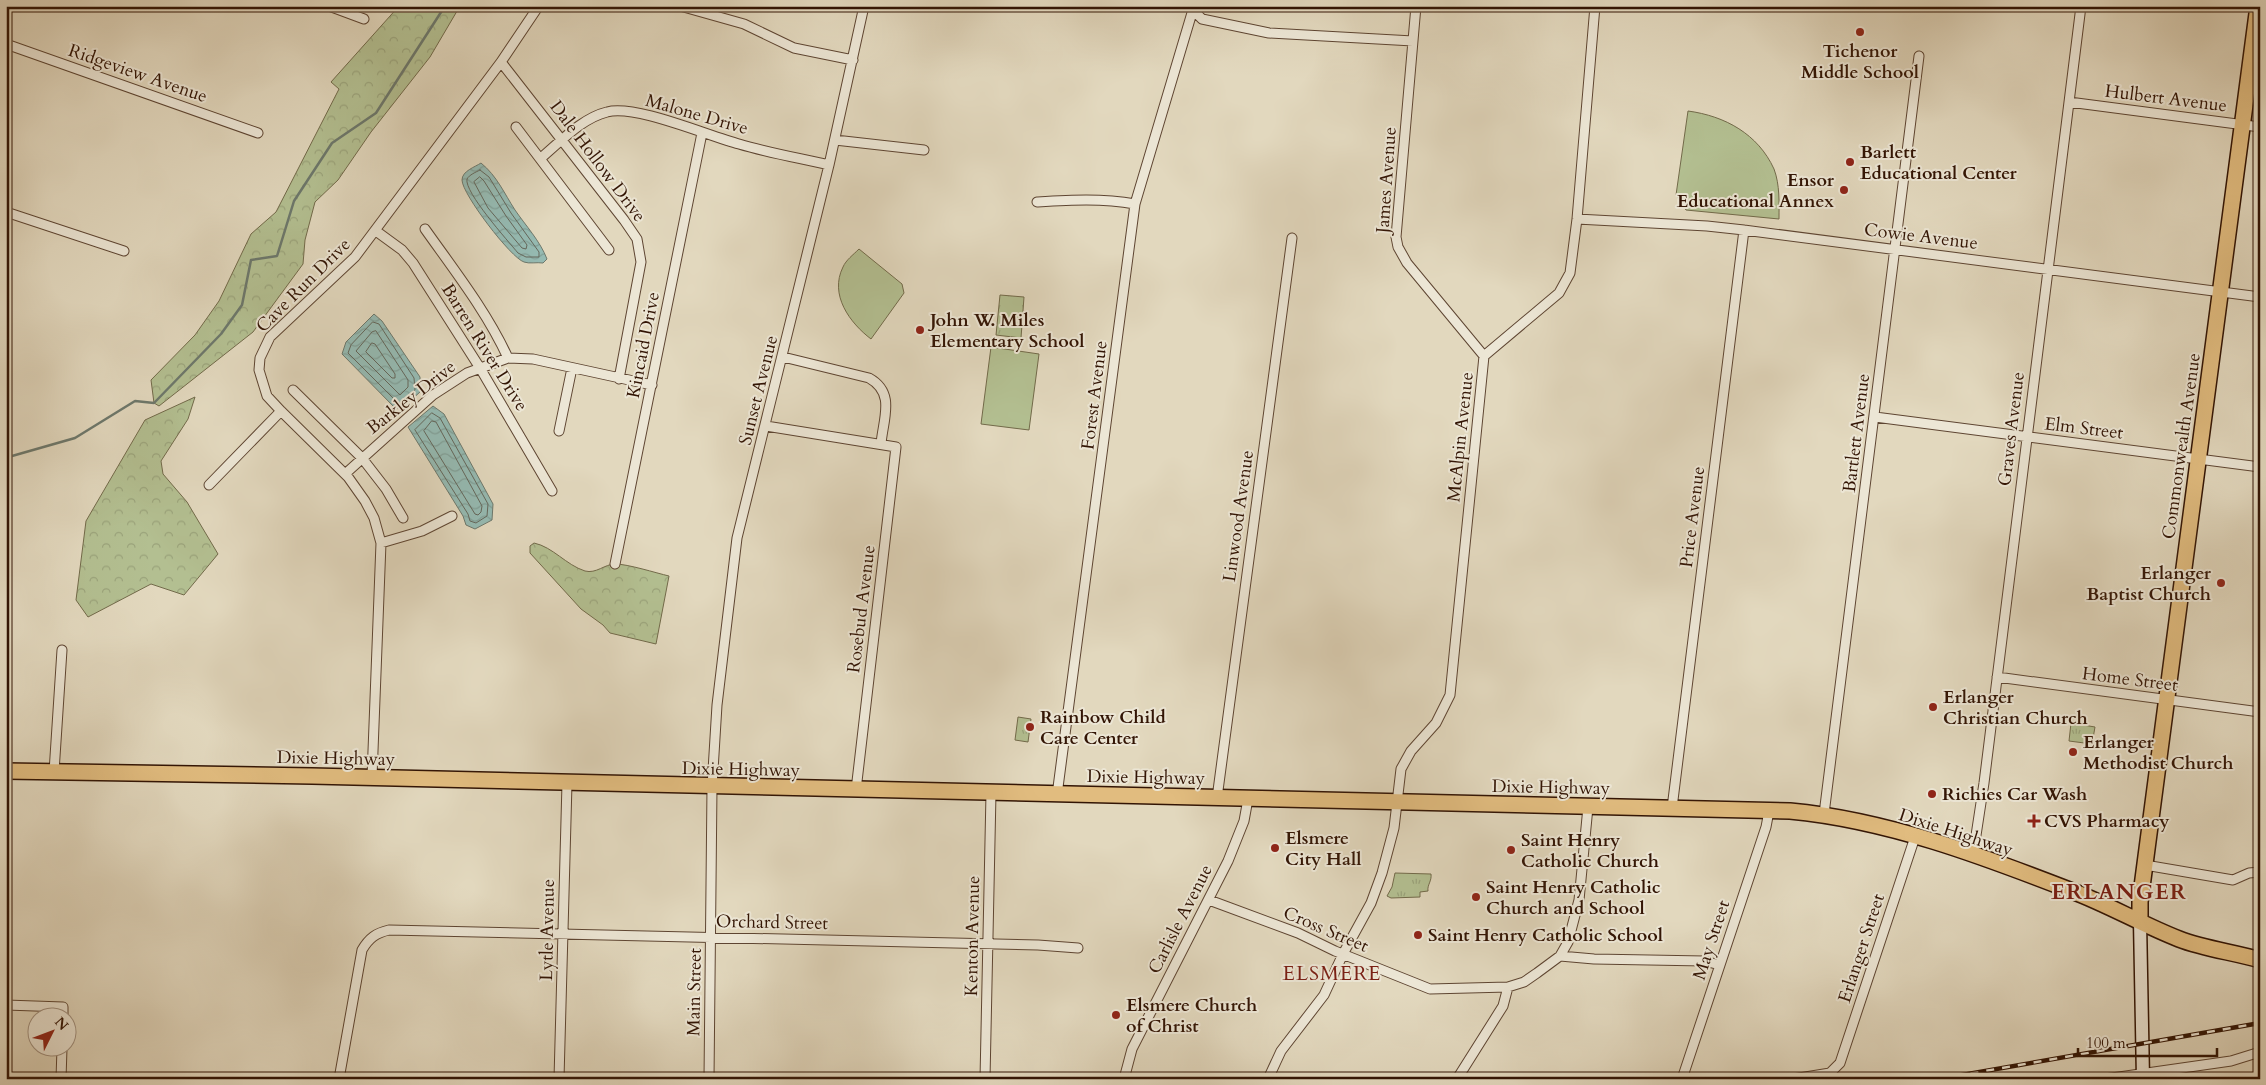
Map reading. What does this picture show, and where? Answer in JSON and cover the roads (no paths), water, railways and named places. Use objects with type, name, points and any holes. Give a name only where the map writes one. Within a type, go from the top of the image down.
[{"type":"main road","name":"Commonwealth Avenue","points":[[2140,921],[2145,865],[2166,700],[2258,6]]},
{"type":"main road","name":"Dixie Highway","points":[[6,771],[372,777],[712,787],[1672,808],[1824,814],[1854,820],[1973,855],[2073,892],[2179,939],[2260,960]]},
{"type":"main road","points":[[2140,921],[2143,1076]]},
{"type":"street","points":[[329,6],[364,19]]},
{"type":"street","points":[[680,6],[744,24],[794,48],[852,60]]},
{"type":"street","name":"Sunset Avenue","points":[[712,787],[717,705],[737,538],[835,140],[864,6]]},
{"type":"street","name":"James Avenue","points":[[1416,6],[1396,237],[1398,247],[1407,263],[1484,356]]},
{"type":"street","name":"McAlpin Avenue","points":[[1268,1079],[1281,1051],[1324,995],[1343,954],[1371,903],[1382,873],[1394,828],[1398,781],[1404,762],[1436,723],[1450,695],[1484,356],[1559,293],[1567,282],[1577,219],[1595,6]]},
{"type":"street","name":"Graves Avenue","points":[[1973,855],[1997,678],[2080,6]]},
{"type":"street","name":"Cave Run Drive","points":[[372,777],[381,543],[374,518],[366,501],[345,474],[280,411],[264,389],[259,370],[262,351],[270,337],[344,269],[376,231],[501,62],[538,7]]},
{"type":"street","points":[[1192,8],[1202,19],[1269,33],[1413,41]]},
{"type":"street","name":"Forest Avenue","points":[[1057,795],[1135,204],[1192,8]]},
{"type":"street","name":"Ridgeview Avenue","points":[[6,44],[258,133]]},
{"type":"street","name":"Bartlett Avenue","points":[[1824,814],[1919,56]]},
{"type":"street","name":"Dale Hollow Drive","points":[[501,62],[631,230],[640,249],[642,262],[618,379]]},
{"type":"street","name":"Hulbert Avenue","points":[[2069,102],[2260,127]]},
{"type":"street","name":"Malone Drive","points":[[541,158],[562,140],[598,115],[616,110],[649,116],[741,145],[829,165]]},
{"type":"street","points":[[516,127],[609,250]]},
{"type":"street","name":"Kincaid Drive","points":[[615,564],[702,133]]},
{"type":"street","points":[[835,140],[924,150]]},
{"type":"street","points":[[1037,202],[1079,199],[1116,200],[1135,204]]},
{"type":"street","points":[[6,212],[124,251]]},
{"type":"street","name":"Cowie Avenue","points":[[1577,219],[1707,226],[1744,230],[2260,297]]},
{"type":"street","points":[[425,229],[500,340],[508,358]]},
{"type":"street","name":"Price Avenue","points":[[1672,808],[1744,230]]},
{"type":"street","name":"Barren River Drive","points":[[376,231],[402,250],[413,263],[480,368],[552,491]]},
{"type":"street","name":"Linwood Avenue","points":[[1217,798],[1292,238]]},
{"type":"street","points":[[766,426],[881,444],[886,401],[885,392],[881,386],[869,378],[783,357]]},
{"type":"street","name":"Barkley Drive","points":[[345,474],[433,396],[466,373],[508,358],[532,359],[652,385]]},
{"type":"street","points":[[559,431],[572,368]]},
{"type":"street","points":[[293,390],[362,458],[386,489],[403,518]]},
{"type":"street","points":[[209,484],[280,411]]},
{"type":"street","name":"Elm Street","points":[[1875,417],[2260,467]]},
{"type":"street","name":"Rosebud Avenue","points":[[856,790],[896,447],[881,444]]},
{"type":"street","points":[[381,543],[422,531],[452,516]]},
{"type":"street","points":[[54,772],[62,650]]},
{"type":"street","name":"Home Street","points":[[1997,678],[2260,712]]},
{"type":"street","name":"Lytle Avenue","points":[[559,1079],[567,783]]},
{"type":"street","name":"Main Street","points":[[709,1079],[712,937],[712,787]]},
{"type":"street","name":"Kenton Avenue","points":[[985,1079],[991,793]]},
{"type":"street","name":"Carlisle Avenue","points":[[1124,1079],[1132,1049],[1228,862],[1244,821],[1248,799]]},
{"type":"street","points":[[1588,806],[1577,912],[1571,935],[1560,956],[1594,959],[1704,961],[1720,965]]},
{"type":"street","name":"May Street","points":[[1682,1079],[1766,827],[1769,811]]},
{"type":"street","name":"Erlanger Street","points":[[1793,1079],[1830,1073],[1837,1068],[1844,1054],[1915,837]]},
{"type":"street","points":[[2145,865],[2233,880],[2249,873],[2260,872]]},
{"type":"street","name":"Cross Street","points":[[1209,900],[1298,933],[1343,954],[1430,989],[1508,988],[1530,978],[1560,956]]},
{"type":"street","name":"Orchard Street","points":[[339,1079],[362,950],[368,940],[378,932],[389,930],[988,944],[1078,948]]},
{"type":"street","points":[[1457,1079],[1503,1006],[1508,988]]},
{"type":"street","points":[[6,1005],[63,1008]]},
{"type":"street","points":[[2105,1079],[2143,1076],[2231,1061],[2260,1052]]},
{"type":"street","points":[[61,1079],[62,1058]]},
{"type":"water","points":[[481,163],[496,179],[515,210],[541,246],[547,259],[543,263],[526,263],[518,258],[499,238],[478,211],[462,180],[466,172]]},
{"type":"water","points":[[374,314],[382,321],[420,377],[420,392],[401,409],[394,407],[342,354],[346,342]]},
{"type":"water","points":[[433,406],[444,414],[493,504],[492,520],[475,529],[466,525],[463,516],[408,427]]},
{"type":"waterway","points":[[6,456],[12,456],[75,438],[135,401],[154,403],[221,334],[242,305],[251,260],[277,256],[294,201],[332,143],[376,113],[445,6]]},
{"type":"railway","points":[[1939,1079],[2260,1023]]},
{"type":"place","name":"Tichenor Middle School","points":[[1860,32]]},
{"type":"place","name":"Barlett Educational Center","points":[[1850,162]]},
{"type":"place","name":"Ensor Educational Annex","points":[[1844,190]]},
{"type":"place","name":"John W. Miles Elementary School","points":[[920,330]]},
{"type":"place","name":"Erlanger Baptist Church","points":[[2221,583]]},
{"type":"place","name":"Erlanger Christian Church","points":[[1933,707]]},
{"type":"place","name":"Rainbow Child Care Center","points":[[1030,727]]},
{"type":"place","name":"Erlanger Methodist Church","points":[[2073,752]]},
{"type":"place","name":"Richies Car Wash","points":[[1932,794]]},
{"type":"place","name":"CVS Pharmacy","points":[[2034,821]]},
{"type":"place","name":"Elsmere City Hall","points":[[1275,848]]},
{"type":"place","name":"Saint Henry Catholic Church","points":[[1511,850]]},
{"type":"place","name":"Saint Henry Catholic Church and School","points":[[1476,897]]},
{"type":"place","name":"Saint Henry Catholic School","points":[[1418,935]]},
{"type":"place","name":"Elsmere Church of Christ","points":[[1116,1015]]},
{"type":"district","name":"ERLANGER","points":[[2119,891]]},
{"type":"district","name":"ELSMERE","points":[[1332,973]]}]
